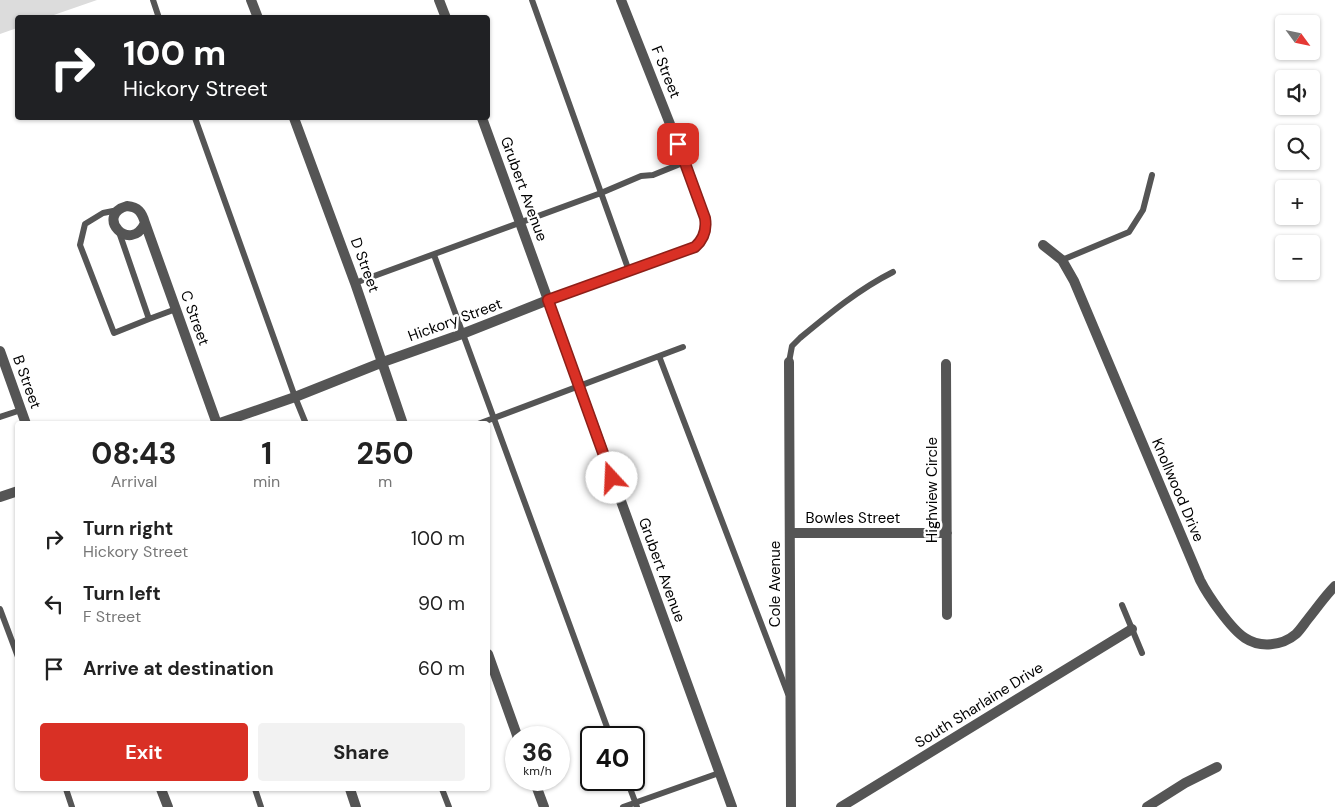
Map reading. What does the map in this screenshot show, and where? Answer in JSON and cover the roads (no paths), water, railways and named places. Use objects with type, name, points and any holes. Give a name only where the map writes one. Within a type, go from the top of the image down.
[{"type":"street","points":[[251,0],[257,15]]},
{"type":"street","points":[[439,0],[445,15]]},
{"type":"street","name":"F Street","points":[[622,0],[705,218],[706,229],[702,240]]},
{"type":"street","name":"D Street","points":[[295,120],[355,283],[403,421]]},
{"type":"street","name":"Grubert Avenue","points":[[483,120],[732,807]]},
{"type":"street","points":[[127,206],[137,208],[143,215],[145,223],[141,230],[135,234],[128,235],[119,232],[115,227],[113,219],[118,210],[127,206]]},
{"type":"street","name":"C Street","points":[[145,223],[216,421]]},
{"type":"street","name":"Hickory Street","points":[[226,421],[295,397],[548,300],[695,247],[702,240]]},
{"type":"street","name":"Knollwood Drive","points":[[1043,245],[1062,260],[1078,290],[1200,580],[1212,601],[1244,638],[1258,644],[1271,644],[1286,640],[1299,630],[1335,586]]},
{"type":"street","name":"B Street","points":[[0,351],[25,421]]},
{"type":"street","name":"Cole Avenue","points":[[789,362],[791,807]]},
{"type":"street","name":"Highview Circle","points":[[946,364],[946,615]]},
{"type":"street","points":[[0,497],[15,492]]},
{"type":"street","name":"Bowles Street","points":[[790,533],[947,533]]},
{"type":"street","name":"South Sharlaine Drive","points":[[841,807],[1132,629]]},
{"type":"street","points":[[490,660],[514,726]]},
{"type":"street","points":[[1147,807],[1185,783],[1217,767]]},
{"type":"street","points":[[162,791],[168,807]]},
{"type":"street","points":[[351,791],[356,807]]},
{"type":"street","points":[[538,791],[544,807]]},
{"type":"lane","points":[[153,0],[158,15]]},
{"type":"lane","points":[[532,0],[629,271]]},
{"type":"lane","points":[[196,120],[305,421]]},
{"type":"lane","points":[[355,283],[601,193],[641,176],[653,175],[685,162]]},
{"type":"lane","points":[[1062,260],[1129,232],[1142,210],[1152,175]]},
{"type":"lane","points":[[118,210],[103,213],[85,224],[80,245],[114,333],[176,309]]},
{"type":"lane","points":[[119,232],[149,319]]},
{"type":"lane","points":[[434,255],[608,726]]},
{"type":"lane","points":[[789,362],[792,346],[800,338],[875,281],[893,272]]},
{"type":"lane","points":[[486,421],[683,348]]},
{"type":"lane","points":[[660,356],[790,698]]},
{"type":"lane","points":[[0,417],[21,410]]},
{"type":"lane","points":[[1122,606],[1142,653]]},
{"type":"lane","points":[[0,609],[15,649]]},
{"type":"lane","points":[[623,807],[636,805],[719,773]]},
{"type":"lane","points":[[67,791],[72,807]]},
{"type":"lane","points":[[256,791],[261,807]]},
{"type":"lane","points":[[443,791],[449,807]]},
{"type":"lane","points":[[631,791],[636,805]]}]
